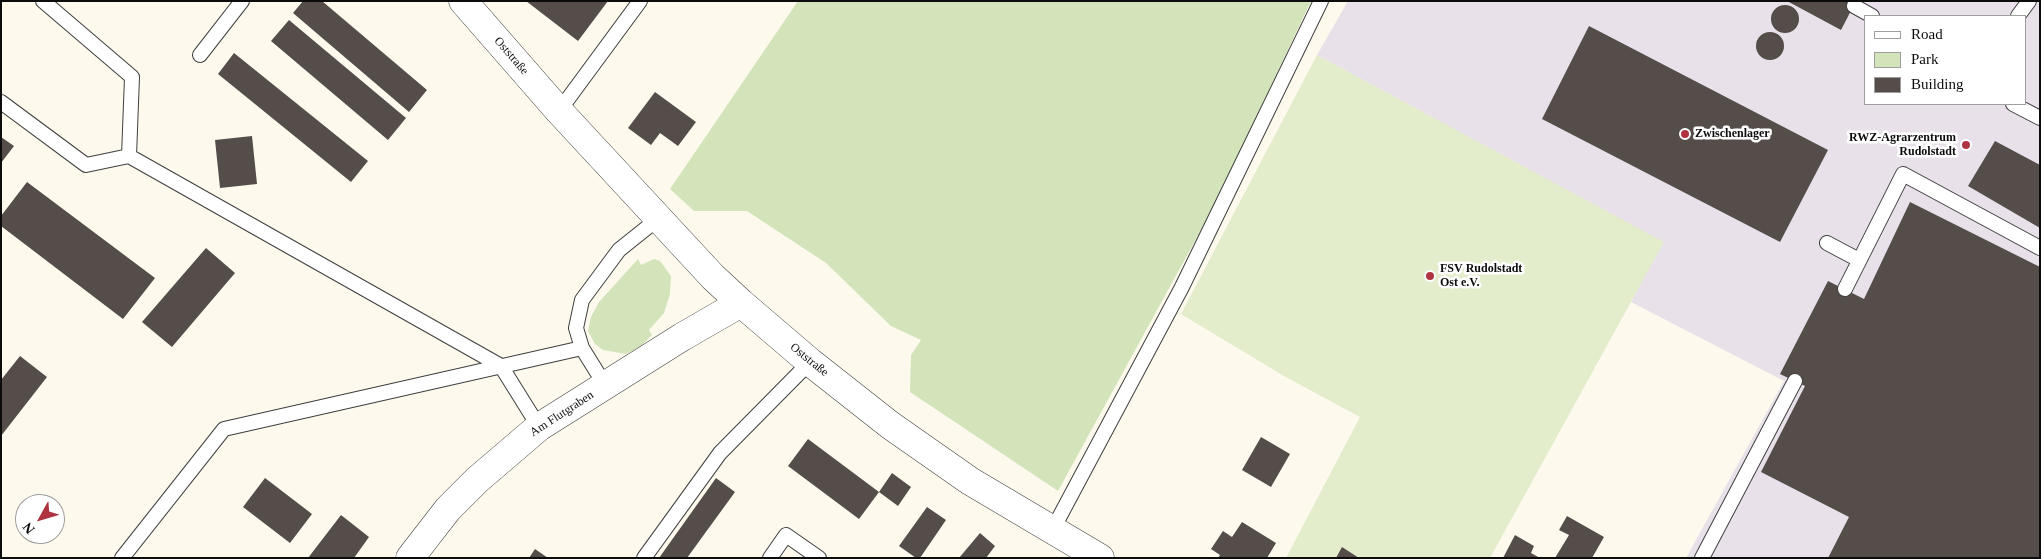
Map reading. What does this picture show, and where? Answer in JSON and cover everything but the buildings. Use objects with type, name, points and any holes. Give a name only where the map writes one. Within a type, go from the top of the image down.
[{"type":"street","name":"Oststraße","points":[[463,1],[559,111],[713,277],[741,303],[810,362],[890,424],[970,481],[1100,558]]},
{"type":"street","name":"Am Flutgraben","points":[[410,558],[448,509],[476,480],[539,427],[682,336],[741,303]]},
{"type":"lane","points":[[43,1],[132,77],[129,156]]},
{"type":"lane","points":[[200,55],[242,1]]},
{"type":"lane","points":[[559,111],[640,1]]},
{"type":"lane","points":[[1053,529],[1182,287],[1321,1]]},
{"type":"lane","points":[[2019,15],[2029,1]]},
{"type":"lane","points":[[1854,6],[1870,15]]},
{"type":"lane","points":[[1,102],[86,165],[129,156],[501,366],[539,427]]},
{"type":"lane","points":[[2015,105],[2040,118]]},
{"type":"lane","points":[[1845,290],[1903,174],[2040,248]]},
{"type":"lane","points":[[605,385],[582,348],[576,328],[582,300],[619,250],[659,218]]},
{"type":"lane","points":[[1828,243],[1859,260]]},
{"type":"lane","points":[[122,558],[224,429],[582,348]]},
{"type":"lane","points":[[644,558],[720,453],[810,362]]},
{"type":"lane","points":[[1702,558],[1795,381]]},
{"type":"lane","points":[[770,558],[786,535],[819,558]]},
{"type":"shaded area","points":[[1348,1],[2040,1],[2040,558],[1686,558],[1784,381],[1631,302],[1663,242],[1317,55]]},
{"type":"green space","points":[[798,1],[1311,1],[1213,208],[1058,491],[910,392],[911,355],[921,340],[891,326],[826,263],[747,211],[694,211],[670,189]]},
{"type":"green space","name":"FSV Rudolstadt Ost e.V.","points":[[1317,55],[1664,242],[1490,558],[1286,558],[1360,417],[1284,376],[1181,314]]},
{"type":"green space","points":[[638,259],[641,265],[654,259],[660,261],[671,276],[670,294],[664,313],[649,330],[652,335],[641,346],[626,354],[603,350],[595,344],[588,331],[591,317],[599,302]]},
{"type":"place","name":"Zwischenlager","points":[[1685,134]]},
{"type":"place","name":"RWZ-Agrarzentrum Rudolstadt","points":[[1966,145]]},
{"type":"place","name":"FSV Rudolstadt Ost e.V.","points":[[1430,276]]}]
